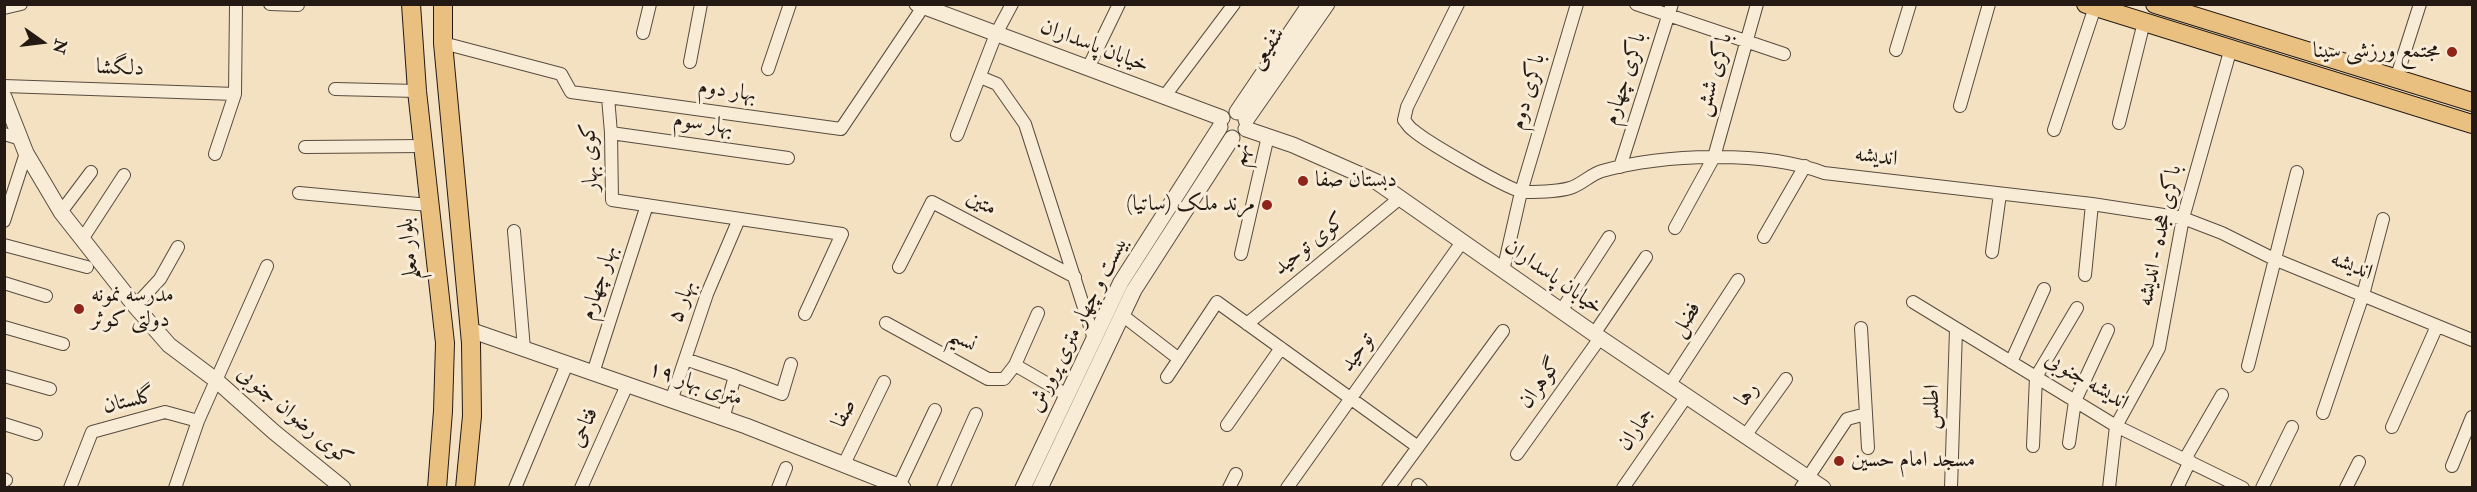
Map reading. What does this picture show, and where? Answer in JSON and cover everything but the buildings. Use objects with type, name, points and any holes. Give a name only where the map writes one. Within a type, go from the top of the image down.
[{"type":"main road","name":"بلوار معلم","points":[[411,4],[417,91],[445,343],[437,488]]},
{"type":"main road","points":[[443,4],[443,43],[470,330],[472,416],[465,488]]},
{"type":"main road","points":[[2155,4],[2181,9],[2472,102]]},
{"type":"main road","points":[[2091,6],[2472,124]]},
{"type":"street","points":[[4,8],[21,4]]},
{"type":"street","points":[[215,154],[235,94],[236,4]]},
{"type":"street","points":[[270,4],[298,5]]},
{"type":"street","points":[[643,33],[650,4]]},
{"type":"street","points":[[690,62],[701,4]]},
{"type":"street","points":[[768,69],[790,4]]},
{"type":"street","points":[[957,135],[996,34],[1012,4]]},
{"type":"street","points":[[1088,68],[1119,4]]},
{"type":"street","points":[[1164,97],[1234,4]]},
{"type":"street","name":"شفیعی","points":[[1243,120],[1310,4]]},
{"type":"street","name":"شفیعی","points":[[1243,120],[1327,4]]},
{"type":"street","points":[[1458,4],[1407,107],[1404,120],[1412,130],[1452,155],[1521,192]]},
{"type":"street","name":"باکری دوم","points":[[1503,271],[1521,192],[1577,4]]},
{"type":"street","points":[[1636,4],[1671,10],[1745,41],[1784,54]]},
{"type":"street","name":"باکری شش","points":[[1675,228],[1714,157],[1757,4]]},
{"type":"street","points":[[1896,50],[1910,4]]},
{"type":"street","points":[[1960,106],[1989,4]]},
{"type":"street","points":[[2396,79],[2420,4]]},
{"type":"street","name":"خیابان پاسداران","points":[[920,6],[1164,97],[1221,123]]},
{"type":"street","name":"بهار دوم","points":[[608,97],[841,129],[920,6]]},
{"type":"street","points":[[2054,130],[2091,6]]},
{"type":"street","name":"باکری چهارم","points":[[1620,167],[1671,10]]},
{"type":"street","points":[[2119,123],[2144,22]]},
{"type":"street","name":"کوی بهار","points":[[443,43],[561,74],[571,92],[608,97],[612,200],[842,234],[805,314]]},
{"type":"street","name":"باکری هجده - اندیشه","points":[[2116,426],[2159,348],[2183,218],[2231,48]]},
{"type":"street","points":[[980,77],[997,84],[1025,124],[1094,339]]},
{"type":"street","name":"دلگشا","points":[[4,86],[235,94]]},
{"type":"street","points":[[334,89],[417,91]]},
{"type":"street","name":"کوی رضوان جنوبی","points":[[4,97],[24,146],[61,212],[135,306],[169,345],[217,381],[274,432],[343,488]]},
{"type":"street","points":[[1228,112],[1243,120],[1241,136],[1232,138],[1225,134],[1221,123],[1228,112]]},
{"type":"street","name":"خیابان پاسداران","points":[[1243,120],[1268,136],[1377,182],[1597,336],[1670,384],[1804,482],[1823,488]]},
{"type":"street","name":"بیست و چهار متری پرورش","points":[[1023,488],[1121,282],[1221,123]]},
{"type":"street","name":"بهار سوم","points":[[611,133],[788,158]]},
{"type":"street","points":[[4,134],[24,146],[4,221]]},
{"type":"street","name":"نهم","points":[[1241,254],[1268,136]]},
{"type":"street","name":"بیست و چهار متری پرورش","points":[[1040,488],[1134,290],[1232,138]]},
{"type":"street","points":[[305,147],[423,146]]},
{"type":"street","name":"اندیشه","points":[[1521,192],[1570,189],[1599,172],[1641,162],[1714,157],[1805,166],[1824,173],[2092,204],[2183,218],[2222,233],[2274,259],[2472,340]]},
{"type":"street","points":[[1764,237],[1805,166]]},
{"type":"street","points":[[61,212],[91,172]]},
{"type":"street","points":[[2248,366],[2297,172]]},
{"type":"street","points":[[83,238],[124,175]]},
{"type":"street","points":[[299,193],[429,205]]},
{"type":"street","points":[[1992,252],[2000,194]]},
{"type":"street","name":"کوی توحید","points":[[1247,324],[1400,198]]},
{"type":"street","name":"متین","points":[[899,267],[932,202],[1075,277]]},
{"type":"street","points":[[2085,275],[2092,204]]},
{"type":"street","name":"بهار چهارم","points":[[593,374],[647,205]]},
{"type":"street","name":"بهار ۵","points":[[671,401],[707,294],[739,219]]},
{"type":"street","points":[[2323,413],[2363,295],[2384,219]]},
{"type":"street","points":[[514,231],[524,349]]},
{"type":"street","points":[[1561,311],[1609,237]]},
{"type":"street","name":"توحید","points":[[1287,488],[1462,242]]},
{"type":"street","points":[[4,245],[87,267]]},
{"type":"street","points":[[135,306],[160,279],[178,247]]},
{"type":"street","name":"گوهران","points":[[1517,454],[1597,336],[1646,257]]},
{"type":"street","points":[[175,488],[198,421],[267,266]]},
{"type":"street","name":"فضل","points":[[1670,384],[1738,279]]},
{"type":"street","points":[[4,284],[46,296]]},
{"type":"street","points":[[2011,362],[2044,289]]},
{"type":"street","points":[[1167,377],[1217,302],[1418,447]]},
{"type":"street","name":"اندیشه جنوبی","points":[[1913,302],[2116,426],[2243,488]]},
{"type":"street","points":[[2033,446],[2037,377],[2077,308]]},
{"type":"street","points":[[1038,313],[1016,365],[1067,395]]},
{"type":"street","points":[[1122,315],[1179,359]]},
{"type":"street","name":"نسیم","points":[[886,323],[988,379],[1004,379],[1016,365]]},
{"type":"street","points":[[2391,427],[2437,326]]},
{"type":"street","points":[[4,327],[63,344]]},
{"type":"street","points":[[1861,328],[1868,448]]},
{"type":"street","name":"اطلس","points":[[1951,488],[1956,328]]},
{"type":"street","name":"۱۹ متری بهار","points":[[470,330],[723,418],[901,487]]},
{"type":"street","points":[[2069,443],[2075,401],[2108,330]]},
{"type":"street","points":[[1388,488],[1503,331]]},
{"type":"street","points":[[1227,425],[1281,348]]},
{"type":"street","points":[[685,359],[782,394],[791,364]]},
{"type":"street","points":[[515,488],[567,364]]},
{"type":"street","points":[[4,376],[50,389]]},
{"type":"street","points":[[723,418],[735,376]]},
{"type":"street","name":"رها","points":[[1744,436],[1786,378]]},
{"type":"street","name":"صفا","points":[[844,465],[884,382]]},
{"type":"street","name":"فتاحی","points":[[581,488],[627,385]]},
{"type":"street","points":[[2177,488],[2188,460],[2222,395]]},
{"type":"street","name":"جماران","points":[[1623,488],[1686,397]]},
{"type":"street","points":[[901,487],[935,411]]},
{"type":"street","name":"گلستان","points":[[70,488],[92,432],[165,412],[198,421]]},
{"type":"street","points":[[943,488],[976,414]]},
{"type":"street","points":[[1804,482],[1847,419],[1866,414]]},
{"type":"street","points":[[2452,466],[2472,417]]},
{"type":"street","points":[[4,424],[36,434]]},
{"type":"street","points":[[2109,488],[2116,426]]},
{"type":"street","points":[[2262,488],[2292,427]]},
{"type":"street","points":[[2346,488],[2359,462]]},
{"type":"street","points":[[778,488],[786,468]]},
{"type":"street","points":[[1229,488],[1236,474]]},
{"type":"place","name":"مجتمع ورزشی سینا","points":[[2452,52]]},
{"type":"place","name":"دبستان صفا","points":[[1303,181]]},
{"type":"place","name":"مرند ملک (ساتیا)","points":[[1267,205]]},
{"type":"place","name":"مدرسه نمونه دولتی کوثر","points":[[79,309]]},
{"type":"place","name":"مسجد امام حسین","points":[[1839,461]]}]
